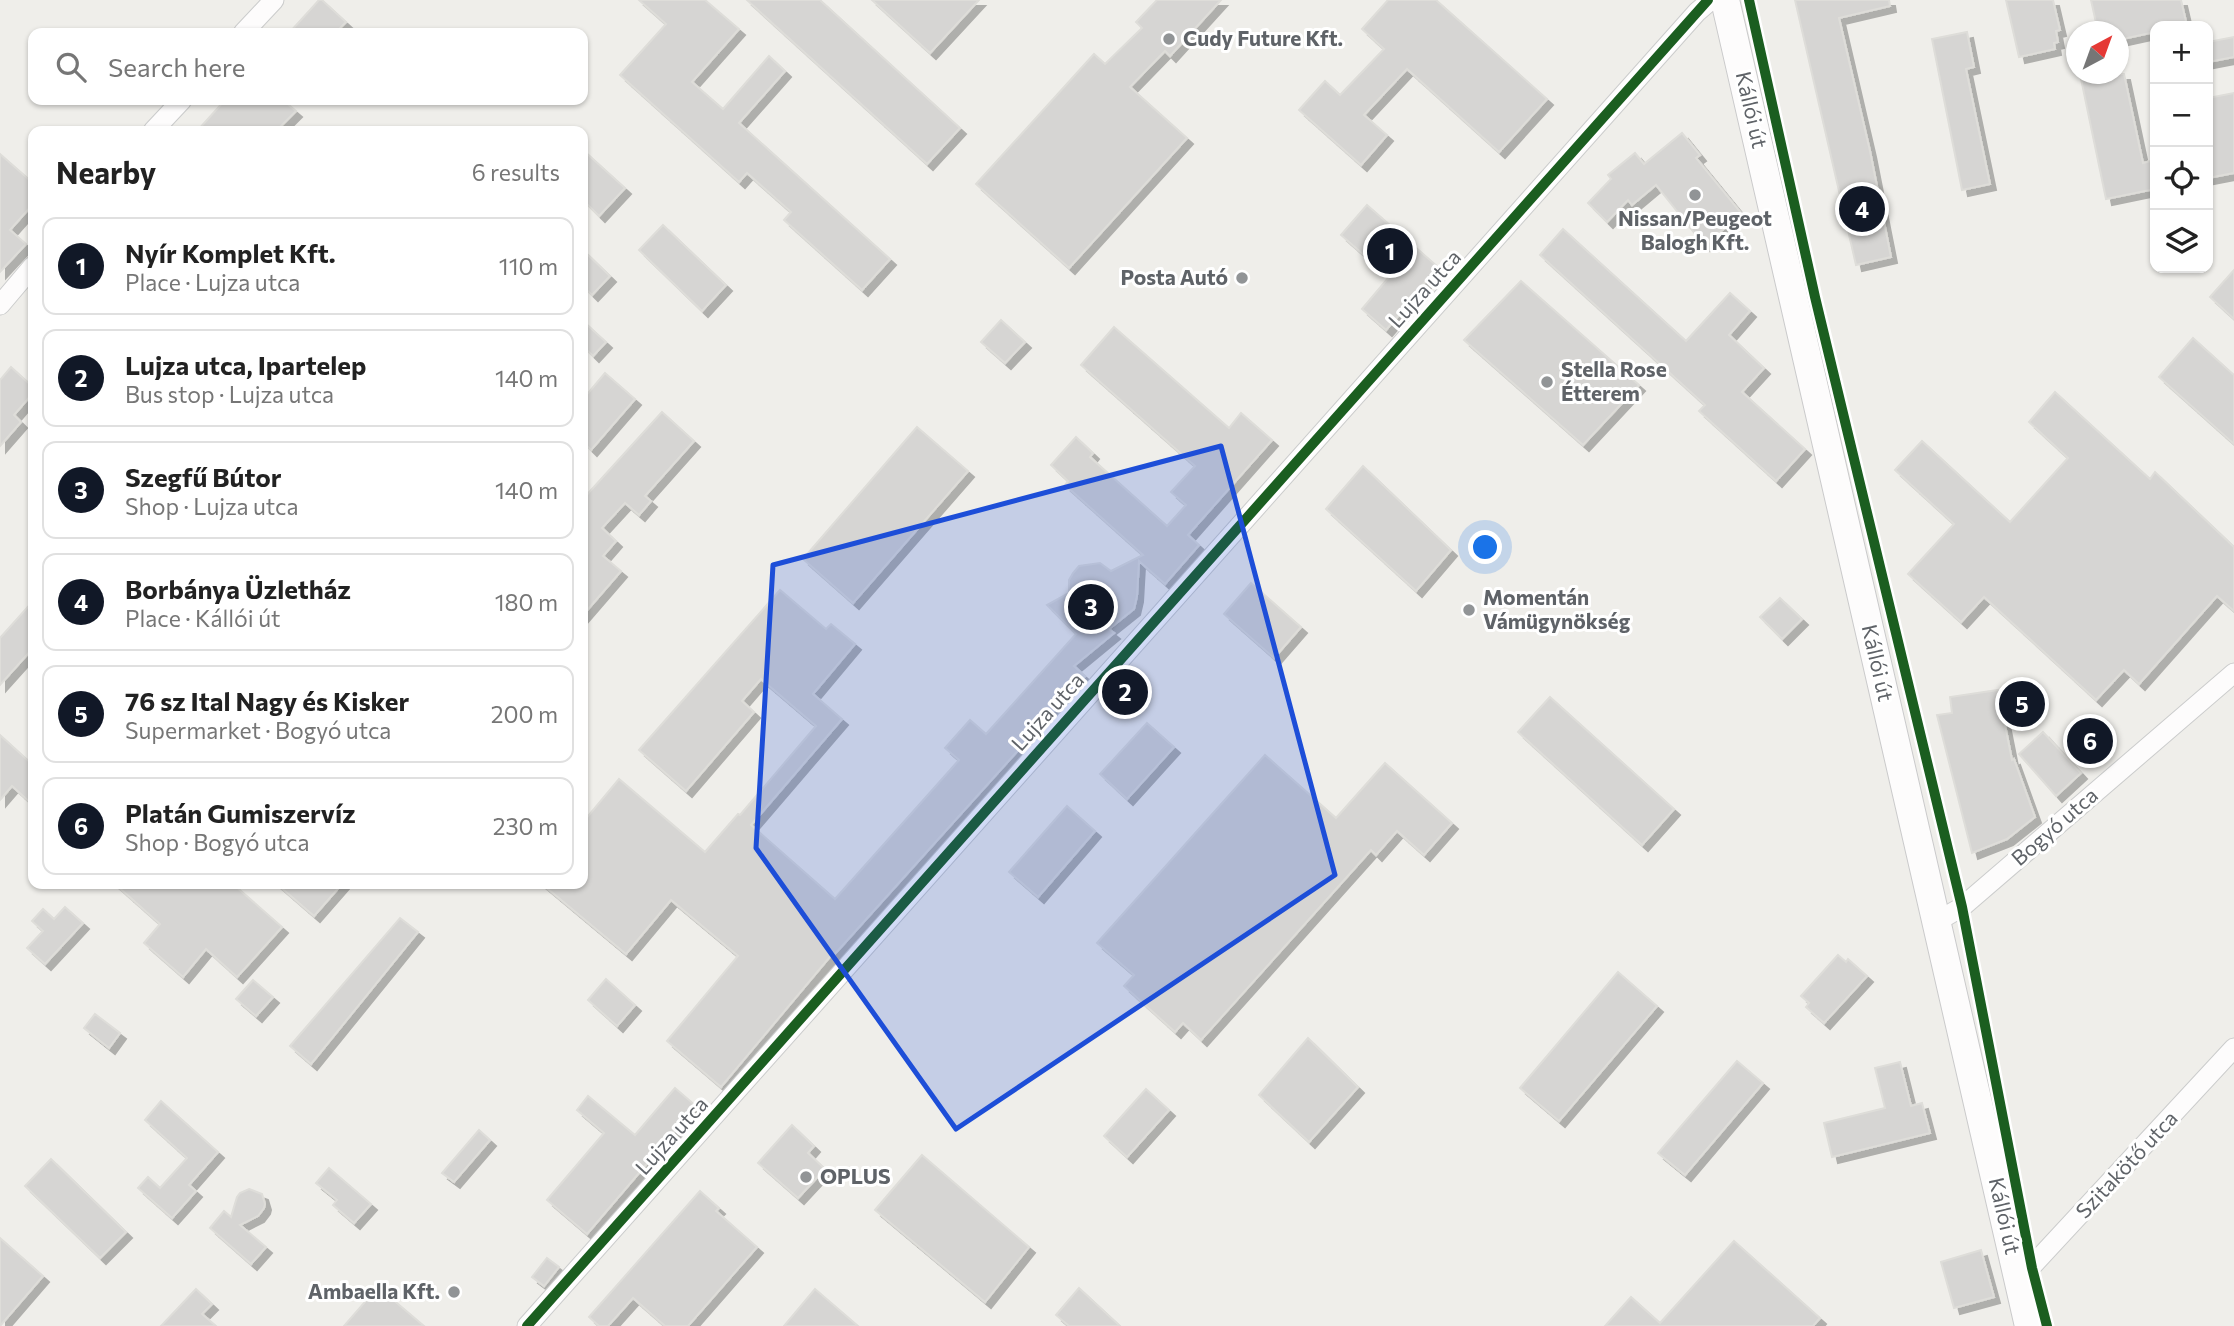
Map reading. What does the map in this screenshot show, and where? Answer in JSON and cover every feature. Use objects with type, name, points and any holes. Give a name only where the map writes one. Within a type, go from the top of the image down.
[{"type":"main road","name":"Kállói út","points":[[1725,0],[2029,1326]]},
{"type":"street","points":[[248,28],[274,0]]},
{"type":"street","name":"Lujza utca","points":[[527,1326],[1697,12],[1711,0]]},
{"type":"street","points":[[158,126],[177,105]]},
{"type":"street","points":[[0,304],[28,273]]},
{"type":"street","name":"Bogyó utca","points":[[1936,922],[1962,907],[2234,673]]},
{"type":"street","name":"Szitakötő utca","points":[[2019,1280],[2234,1048]]},
{"type":"highlighted area","points":[[1221,446],[1335,875],[956,1129],[756,848],[773,565]]},
{"type":"building","points":[[319,0],[346,22],[340,28],[294,28]]},
{"type":"building","points":[[639,0],[705,0],[739,29],[692,82],[723,109],[769,56],[785,71],[739,123],[890,259],[862,290],[784,220],[791,212],[747,173],[739,182],[620,75],[666,24]]},
{"type":"building","points":[[747,0],[820,0],[960,128],[927,164]]},
{"type":"building","points":[[872,0],[979,0],[930,53]]},
{"type":"building","points":[[1157,0],[1221,0],[1170,56],[1165,51],[1130,87],[1187,138],[1069,268],[976,184],[1094,54],[1105,64],[1142,28],[1136,22]]},
{"type":"building","points":[[1388,0],[1436,0],[1547,99],[1499,152],[1407,69],[1364,115],[1387,135],[1361,165],[1299,110],[1325,81],[1340,95],[1384,49],[1362,29]]},
{"type":"building","points":[[1795,0],[1889,0],[1890,6],[1839,18],[1891,257],[1856,265]]},
{"type":"building","points":[[2006,0],[2053,0],[2060,30],[2056,31],[2058,42],[2054,43],[2055,49],[2019,57]]},
{"type":"building","points":[[2091,0],[2181,0],[2186,21],[2150,21],[2150,33],[2129,38],[2129,21],[2096,21]]},
{"type":"building","points":[[1967,32],[1974,67],[1966,69],[1990,184],[1962,190],[1932,39]]},
{"type":"building","points":[[2234,37],[2234,57],[2213,61],[2213,41]]},
{"type":"building","points":[[2082,84],[2126,84],[2143,163],[2150,161],[2150,190],[2106,199]]},
{"type":"building","points":[[2234,93],[2234,173],[2213,177],[2213,147],[2213,97]]},
{"type":"building","points":[[220,105],[289,105],[296,111],[281,126],[202,126]]},
{"type":"building","name":"Nissan/Peugeot Balogh Kft.","points":[[1682,133],[1700,155],[1696,158],[1742,214],[1704,245],[1656,185],[1632,205],[1628,200],[1607,222],[1588,203],[1611,179],[1608,175],[1635,153],[1644,164]]},
{"type":"building","points":[[0,154],[28,179],[28,210],[10,230],[26,244],[0,272]]},
{"type":"building","points":[[588,155],[625,188],[599,216],[588,205]]},
{"type":"building","points":[[1367,205],[1438,267],[1386,330],[1362,309],[1389,277],[1341,235]]},
{"type":"building","points":[[663,225],[726,285],[702,311],[639,250]]},
{"type":"building","points":[[1563,229],[1686,341],[1730,293],[1750,311],[1729,335],[1764,368],[1742,392],[1805,449],[1776,481],[1699,411],[1705,405],[1540,255]]},
{"type":"building","points":[[588,255],[610,276],[592,295],[588,291]]},
{"type":"building","points":[[2234,270],[2234,319],[2210,297]]},
{"type":"building","points":[[1521,281],[1639,385],[1583,445],[1464,340]]},
{"type":"building","points":[[1001,320],[1025,342],[1005,363],[981,342]]},
{"type":"building","points":[[588,326],[606,342],[593,356],[588,351]]},
{"type":"building","points":[[1114,327],[1229,428],[1241,413],[1272,440],[1188,535],[1199,545],[1165,584],[1139,561],[1134,609],[1109,629],[1114,633],[1074,666],[1085,676],[834,955],[833,953],[721,1087],[667,1041],[738,956],[671,900],[626,954],[548,889],[588,889],[588,816],[619,779],[705,852],[816,726],[761,679],[742,701],[754,712],[686,791],[639,750],[780,590],[826,629],[831,624],[855,644],[813,694],[842,719],[751,825],[835,899],[959,760],[945,748],[970,720],[986,734],[1076,634],[1047,605],[1069,593],[1069,580],[1079,566],[1100,563],[1111,571],[1143,555],[1065,485],[1068,481],[1051,465],[1076,437],[1093,453],[1090,457],[1167,526],[1186,505],[1171,492],[1195,466],[1081,365]]},
{"type":"building","points":[[2193,338],[2234,375],[2234,444],[2159,377]]},
{"type":"building","points":[[11,367],[28,382],[28,399],[14,415],[21,422],[0,446],[0,380]]},
{"type":"building","points":[[605,373],[635,399],[591,450],[588,447],[588,393]]},
{"type":"building","points":[[2055,392],[2150,479],[2155,472],[2234,547],[2234,611],[2217,596],[2139,684],[2124,670],[2096,700],[1984,597],[1961,622],[1908,574],[1954,524],[1895,470],[1922,441],[2010,522],[2068,458],[2029,422]]},
{"type":"building","points":[[662,412],[694,441],[645,496],[651,501],[639,515],[625,503],[602,528],[616,541],[603,556],[621,571],[588,609],[588,493]]},
{"type":"building","points":[[917,427],[968,471],[853,603],[803,559]]},
{"type":"building","points":[[1363,466],[1451,550],[1416,591],[1326,509]]},
{"type":"building","points":[[1251,583],[1301,627],[1274,658],[1224,614]]},
{"type":"building","points":[[1780,598],[1802,619],[1782,639],[1760,617]]},
{"type":"building","points":[[28,607],[28,654],[0,685],[0,638]]},
{"type":"building","points":[[1998,690],[2012,760],[2014,759],[2035,817],[2007,839],[1972,853],[1937,715],[1952,713],[1950,697]]},
{"type":"building","points":[[1550,697],[1674,809],[1642,845],[1518,732]]},
{"type":"building","points":[[1147,723],[1174,747],[1127,799],[1100,774]]},
{"type":"building","points":[[2043,732],[2081,773],[2056,796],[2019,754]]},
{"type":"building","points":[[0,735],[28,760],[28,800],[12,786],[0,800]]},
{"type":"building","points":[[1265,755],[1336,818],[1385,763],[1452,823],[1424,855],[1397,831],[1376,855],[1371,850],[1201,1040],[1183,1023],[1175,1032],[1124,986],[1134,975],[1097,943]]},
{"type":"building","points":[[1067,806],[1095,831],[1038,897],[1009,872]]},
{"type":"building","points":[[121,889],[239,889],[282,927],[237,977],[206,949],[183,977],[144,943],[160,924]]},
{"type":"building","points":[[283,889],[338,889],[314,916]]},
{"type":"building","points":[[65,907],[83,923],[45,964],[27,948],[43,931],[32,921],[43,909],[54,919]]},
{"type":"building","points":[[400,918],[418,932],[311,1064],[290,1046]]},
{"type":"building","points":[[1838,955],[1846,962],[1848,959],[1867,976],[1824,1023],[1806,1007],[1809,1003],[1801,996]]},
{"type":"building","points":[[1618,972],[1657,1006],[1559,1121],[1520,1088]]},
{"type":"building","points":[[606,979],[635,1005],[617,1026],[588,1000]]},
{"type":"building","points":[[253,980],[273,997],[256,1016],[236,999]]},
{"type":"building","points":[[95,1014],[120,1033],[109,1048],[84,1028]]},
{"type":"building","points":[[1308,1038],[1358,1087],[1309,1142],[1259,1095]]},
{"type":"building","points":[[1737,1061],[1763,1083],[1685,1175],[1658,1153]]},
{"type":"building","points":[[1900,1062],[1911,1106],[1922,1103],[1930,1133],[1832,1157],[1824,1123],[1885,1108],[1875,1068]]},
{"type":"building","points":[[675,1088],[696,1106],[587,1234],[547,1200],[604,1133],[577,1110],[588,1096],[635,1135]]},
{"type":"building","points":[[1146,1089],[1169,1110],[1127,1157],[1104,1136]]},
{"type":"building","points":[[161,1101],[218,1152],[189,1185],[196,1191],[172,1218],[138,1188],[148,1177],[160,1188],[187,1158],[145,1120]]},
{"type":"building","points":[[792,1125],[814,1146],[808,1153],[825,1169],[798,1198],[758,1163]]},
{"type":"building","points":[[479,1130],[490,1140],[454,1182],[442,1173]]},
{"type":"building","points":[[922,1155],[1029,1247],[985,1302],[875,1210]]},
{"type":"building","points":[[51,1159],[126,1232],[100,1258],[25,1186]]},
{"type":"building","points":[[329,1168],[371,1204],[354,1223],[333,1205],[337,1200],[316,1183]]},
{"type":"building","points":[[249,1189],[262,1194],[265,1204],[258,1216],[240,1225],[266,1247],[251,1264],[210,1228],[224,1211],[231,1217],[237,1197]]},
{"type":"building","points":[[700,1191],[719,1208],[716,1211],[757,1247],[688,1326],[665,1326],[633,1298],[608,1326],[599,1326],[589,1317]]},
{"type":"building","points":[[0,1238],[43,1276],[0,1326]]},
{"type":"building","points":[[1734,1241],[1820,1318],[1813,1326],[1605,1326],[1631,1297],[1660,1323]]},
{"type":"building","points":[[1981,1250],[1994,1297],[1954,1308],[1941,1262]]},
{"type":"building","points":[[547,1258],[559,1267],[544,1286],[532,1277]]},
{"type":"building","points":[[378,1287],[424,1326],[344,1326]]},
{"type":"building","points":[[1079,1288],[1120,1326],[1069,1326],[1056,1315]]},
{"type":"building","points":[[196,1289],[212,1304],[202,1314],[216,1326],[161,1326]]},
{"type":"building","points":[[815,1289],[858,1326],[784,1326]]},
{"type":"cycle path","points":[[527,1326],[1708,0]]},
{"type":"cycle path","points":[[1749,0],[1815,297],[1962,907],[2032,1268],[2047,1326]]},
{"type":"place","name":"Cudy Future Kft.","points":[[1169,39]]},
{"type":"place","name":"Nissan/Peugeot Balogh Kft.","points":[[1695,195]]},
{"type":"place","name":"Borbánya Üzletház","points":[[1862,209]]},
{"type":"place","name":"Nyír Komplet Kft.","points":[[1390,251]]},
{"type":"place","name":"Posta Autó","points":[[1242,278]]},
{"type":"place","name":"Stella Rose Étterem","points":[[1547,382]]},
{"type":"place","name":"Szegfű Bútor","points":[[1091,607]]},
{"type":"place","name":"Momentán Vámügynökség","points":[[1469,610]]},
{"type":"place","name":"Lujza utca, Ipartelep","points":[[1125,692]]},
{"type":"place","name":"76 sz Ital Nagy és Kisker","points":[[2022,704]]},
{"type":"place","name":"Platán Gumiszervíz","points":[[2090,741]]},
{"type":"place","name":"OPLUS","points":[[806,1177]]},
{"type":"place","name":"Ambaella Kft.","points":[[454,1292]]}]
